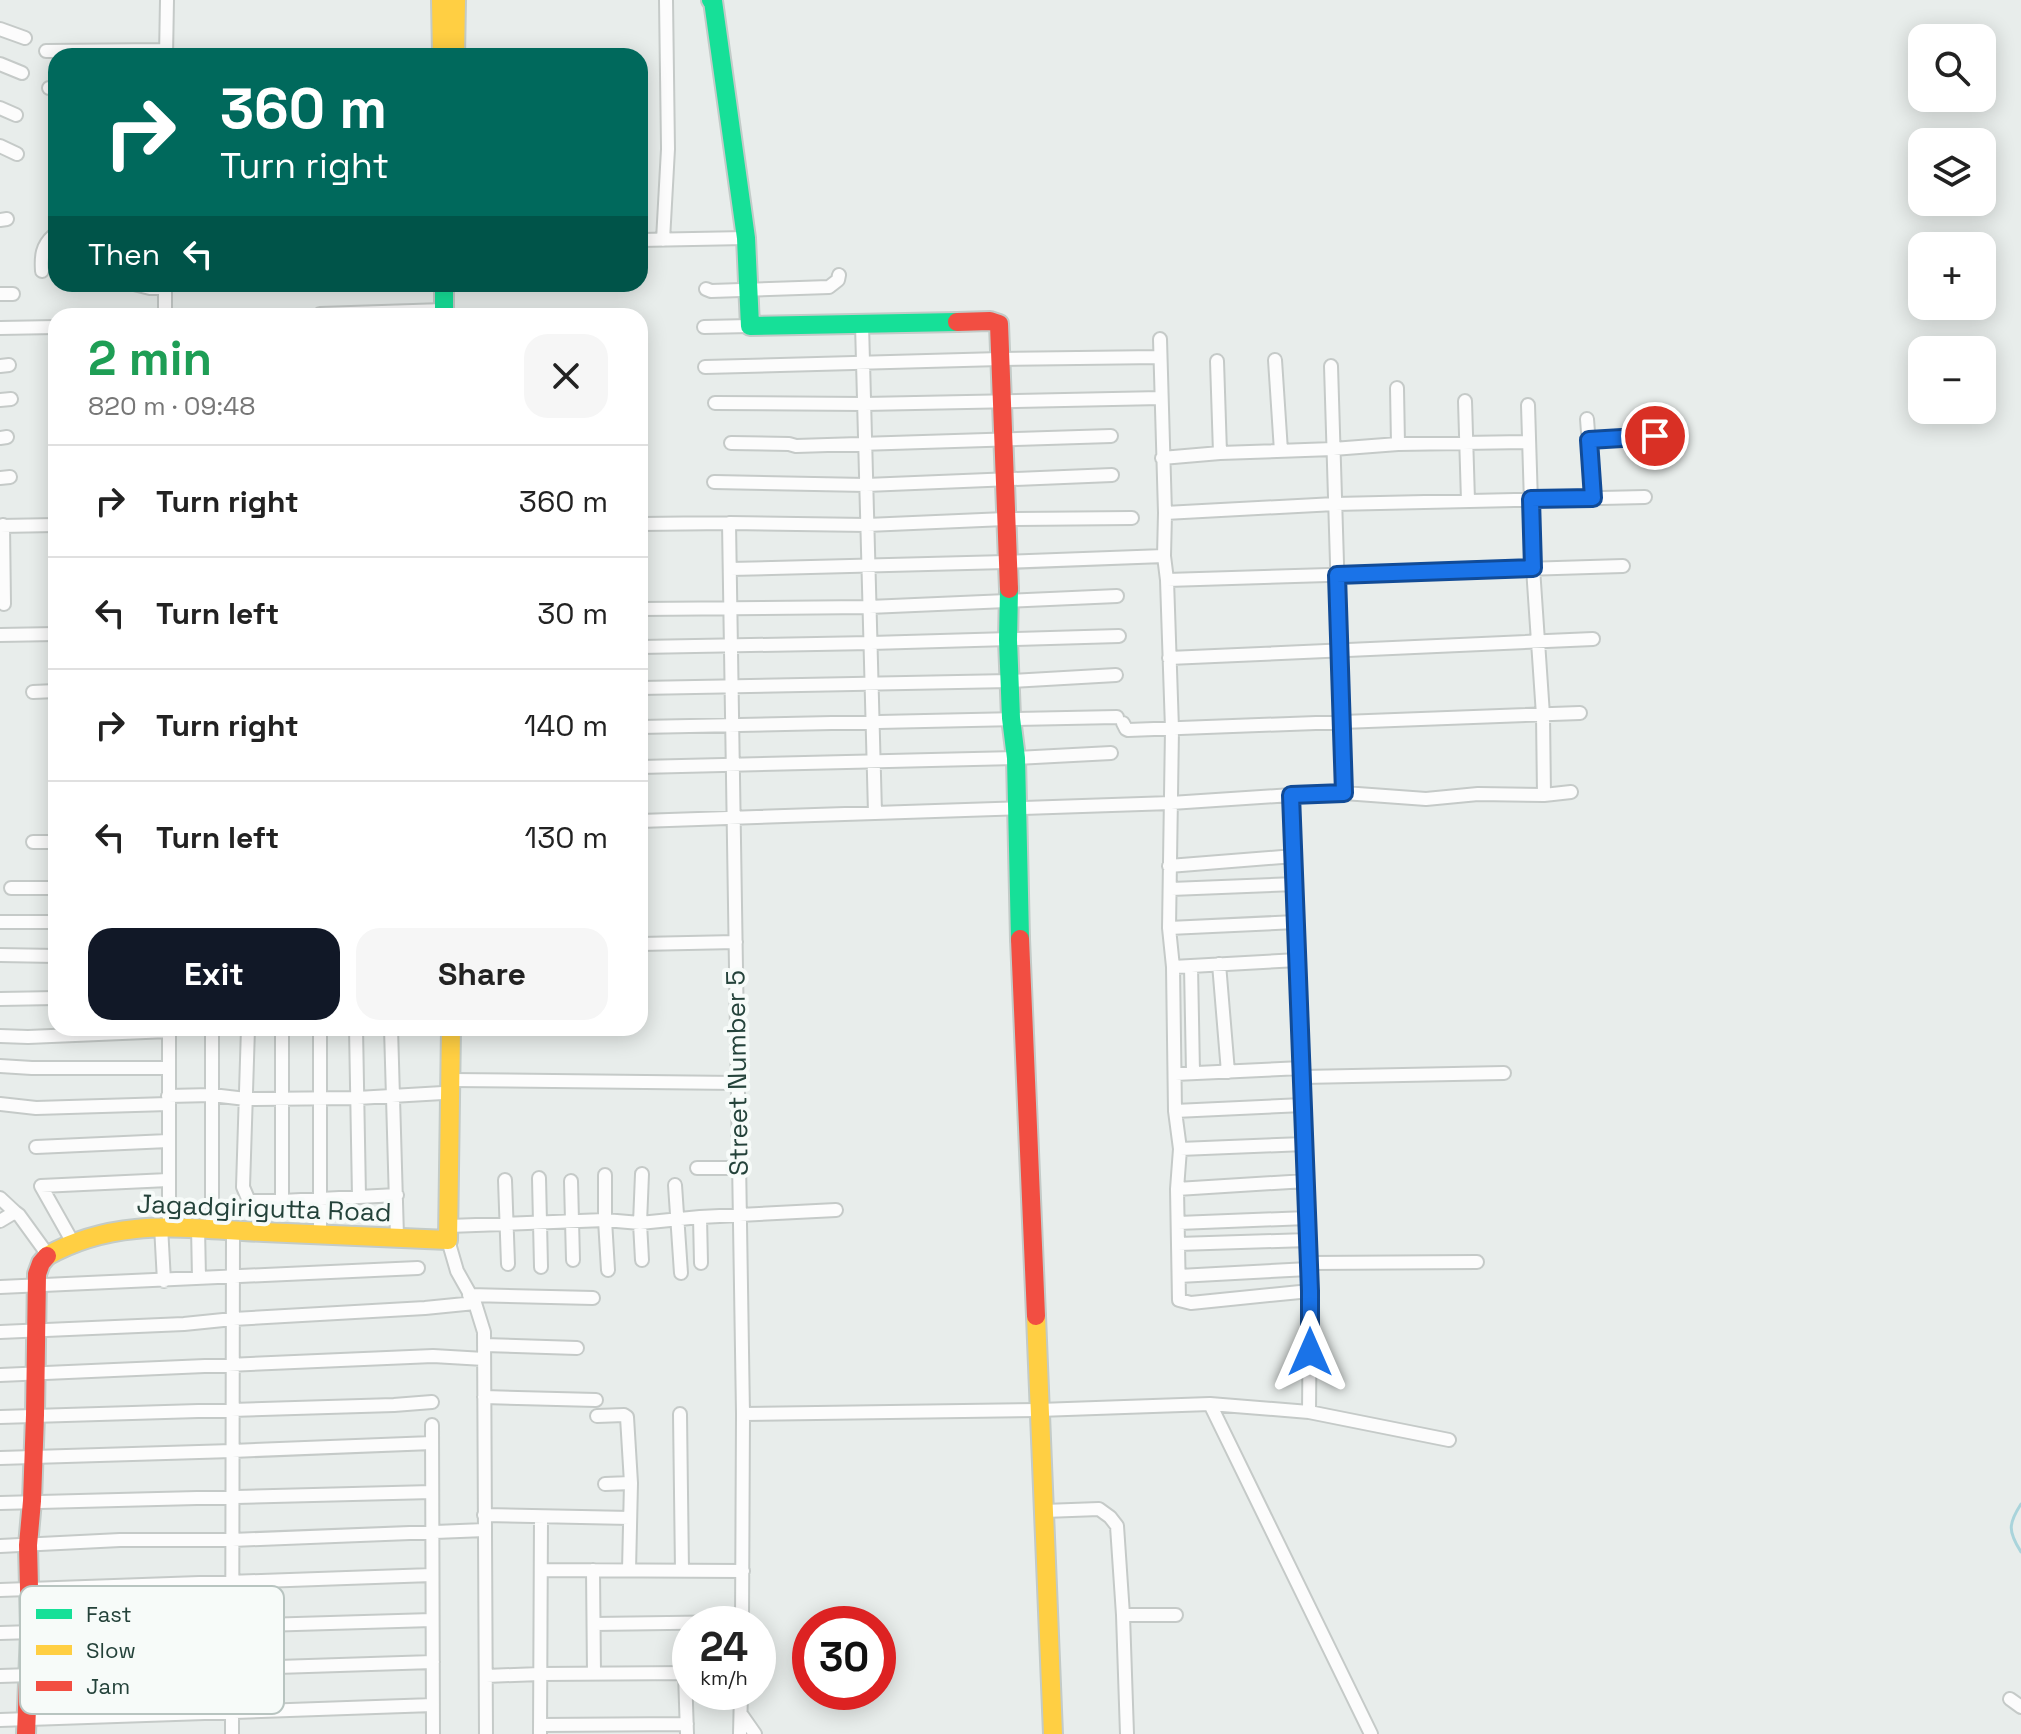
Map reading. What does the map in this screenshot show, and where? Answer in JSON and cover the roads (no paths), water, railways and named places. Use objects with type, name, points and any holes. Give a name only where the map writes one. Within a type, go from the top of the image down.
[{"type":"street","points":[[166,48],[167,0]]},
{"type":"street","points":[[441,0],[442,48]]},
{"type":"street","points":[[455,48],[456,0]]},
{"type":"street","points":[[663,240],[668,149],[666,0]]},
{"type":"street","points":[[711,0],[746,238],[750,326]]},
{"type":"street","points":[[0,29],[25,38]]},
{"type":"street","points":[[0,64],[22,73]]},
{"type":"street","points":[[0,108],[16,115]]},
{"type":"street","points":[[0,146],[17,154]]},
{"type":"street","points":[[648,240],[746,238]]},
{"type":"street","points":[[42,271],[41,255],[48,240]]},
{"type":"street","points":[[706,289],[829,287],[838,280],[839,275]]},
{"type":"street","points":[[704,327],[995,321],[999,327],[1008,640],[1016,758],[1020,932],[1053,1734]]},
{"type":"street","points":[[862,324],[875,813]]},
{"type":"street","points":[[0,328],[48,327]]},
{"type":"street","points":[[1160,339],[1164,556],[1172,729],[1169,928],[1173,967],[1175,1111],[1180,1149],[1177,1189],[1179,1300],[1191,1303],[1310,1291]]},
{"type":"street","points":[[705,367],[1160,357]]},
{"type":"street","points":[[1275,360],[1281,451]]},
{"type":"street","points":[[1217,361],[1220,453]]},
{"type":"street","points":[[1331,366],[1344,793]]},
{"type":"street","points":[[1397,388],[1398,444]]},
{"type":"street","points":[[715,403],[864,404],[1161,398]]},
{"type":"street","points":[[1465,401],[1468,501]]},
{"type":"street","points":[[1528,405],[1544,795]]},
{"type":"street","points":[[1587,419],[1593,498]]},
{"type":"street","points":[[731,443],[796,446],[1111,436]]},
{"type":"street","points":[[1589,440],[1655,436]]},
{"type":"street","points":[[1162,458],[1398,444],[1529,442]]},
{"type":"street","points":[[714,482],[866,485],[1112,475]]},
{"type":"street","points":[[1165,513],[1335,504],[1645,497]]},
{"type":"street","points":[[648,524],[867,525],[1132,518]]},
{"type":"street","name":"Street Number 5","points":[[729,523],[743,1414],[742,1606]]},
{"type":"street","points":[[4,604],[2,526],[48,525]]},
{"type":"street","points":[[730,569],[1164,556]]},
{"type":"street","points":[[1167,580],[1623,566]]},
{"type":"street","points":[[648,609],[869,607],[1117,596]]},
{"type":"street","points":[[0,635],[48,634]]},
{"type":"street","points":[[648,647],[1119,636]]},
{"type":"street","points":[[1169,658],[1593,639]]},
{"type":"street","points":[[648,688],[1010,681],[1116,675]]},
{"type":"street","points":[[33,692],[48,691]]},
{"type":"street","points":[[648,727],[1011,718],[1120,720],[1128,730],[1580,713]]},
{"type":"street","points":[[648,767],[1111,753]]},
{"type":"street","points":[[648,821],[1171,803],[1344,793],[1426,799],[1478,794],[1544,795],[1571,792]]},
{"type":"street","points":[[1291,795],[1310,1291],[1309,1412]]},
{"type":"street","points":[[33,842],[48,842]]},
{"type":"street","points":[[1169,866],[1294,856]]},
{"type":"street","points":[[1171,889],[1295,884]]},
{"type":"street","points":[[11,888],[48,888]]},
{"type":"street","points":[[0,922],[48,922]]},
{"type":"street","points":[[1169,928],[1296,922]]},
{"type":"street","points":[[648,944],[736,942]]},
{"type":"street","points":[[0,955],[48,956]]},
{"type":"street","points":[[1173,967],[1298,960]]},
{"type":"street","points":[[1219,964],[1228,1072]]},
{"type":"street","points":[[1191,966],[1193,1072]]},
{"type":"street","points":[[0,999],[48,998]]},
{"type":"street","points":[[0,1036],[48,1036]]},
{"type":"street","points":[[164,1281],[169,1036]]},
{"type":"street","points":[[199,1278],[205,1228],[212,1036]]},
{"type":"street","points":[[248,1036],[243,1187],[249,1201],[397,1195]]},
{"type":"street","points":[[282,1036],[282,1201]]},
{"type":"street","points":[[320,1036],[320,1234]]},
{"type":"street","points":[[356,1036],[359,1197]]},
{"type":"street","points":[[391,1036],[397,1237]]},
{"type":"street","points":[[444,1036],[447,1087]]},
{"type":"street","points":[[450,1036],[445,1235],[484,1332],[486,1734]]},
{"type":"street","points":[[0,1066],[169,1068]]},
{"type":"street","points":[[1175,1074],[1504,1073]]},
{"type":"street","points":[[0,1104],[36,1108],[212,1095],[246,1099],[357,1098],[447,1087],[737,1083]]},
{"type":"street","points":[[1175,1111],[1303,1105]]},
{"type":"street","points":[[36,1147],[168,1141]]},
{"type":"street","points":[[1180,1149],[1304,1144]]},
{"type":"street","points":[[697,1168],[738,1168]]},
{"type":"street","points":[[642,1174],[642,1260]]},
{"type":"street","points":[[605,1175],[608,1270]]},
{"type":"street","points":[[539,1178],[541,1267]]},
{"type":"street","points":[[72,1241],[41,1186],[168,1180]]},
{"type":"street","points":[[505,1180],[508,1264]]},
{"type":"street","points":[[571,1181],[573,1260]]},
{"type":"street","points":[[1177,1189],[1306,1181]]},
{"type":"street","points":[[675,1185],[681,1273]]},
{"type":"street","points":[[0,1198],[24,1221],[48,1255],[41,1263],[36,1286],[35,1415],[28,1586]]},
{"type":"street","points":[[445,1235],[506,1222],[605,1220],[640,1223],[739,1214],[836,1210]]},
{"type":"street","points":[[0,1221],[15,1212]]},
{"type":"street","points":[[700,1217],[701,1263]]},
{"type":"street","points":[[1178,1223],[1307,1218]]},
{"type":"street","name":"Jagadgirigutta Road","points":[[48,1255],[72,1241],[120,1230],[165,1226],[397,1237],[445,1235]]},
{"type":"street","points":[[232,1586],[233,1231]]},
{"type":"street","points":[[1178,1244],[1308,1240]]},
{"type":"street","points":[[1179,1276],[1309,1266],[1477,1262]]},
{"type":"street","points":[[0,1287],[418,1268]]},
{"type":"street","points":[[0,1332],[425,1308],[472,1299],[593,1298]]},
{"type":"street","points":[[0,1375],[577,1348]]},
{"type":"street","points":[[484,1397],[596,1400]]},
{"type":"street","points":[[0,1417],[432,1402]]},
{"type":"street","points":[[1210,1404],[1371,1734]]},
{"type":"street","points":[[743,1414],[1210,1404],[1309,1412],[1449,1440]]},
{"type":"street","points":[[680,1414],[682,1571]]},
{"type":"street","points":[[597,1416],[627,1417],[631,1483],[629,1570]]},
{"type":"street","points":[[432,1425],[433,1734]]},
{"type":"street","points":[[0,1458],[432,1443]]},
{"type":"street","points":[[605,1484],[631,1483]]},
{"type":"street","points":[[0,1503],[432,1492]]},
{"type":"street","points":[[1044,1511],[1099,1509],[1117,1526],[1127,1734]]},
{"type":"street","points":[[484,1515],[630,1518]]},
{"type":"street","points":[[541,1517],[540,1730],[687,1729]]},
{"type":"street","points":[[0,1546],[485,1530]]},
{"type":"street","points":[[541,1570],[743,1571]]},
{"type":"street","points":[[593,1570],[594,1674]]},
{"type":"street","points":[[86,1586],[432,1575]]},
{"type":"street","points":[[0,1590],[20,1589]]},
{"type":"street","points":[[1123,1615],[1176,1615]]},
{"type":"street","points":[[284,1624],[432,1620]]},
{"type":"street","points":[[594,1624],[672,1623]]},
{"type":"street","points":[[0,1633],[20,1632]]},
{"type":"street","points":[[284,1666],[433,1662]]},
{"type":"street","points":[[486,1676],[672,1673]]},
{"type":"street","points":[[0,1676],[20,1675]]},
{"type":"street","points":[[2010,1699],[2021,1707]]},
{"type":"street","points":[[284,1710],[433,1705]]},
{"type":"street","points":[[740,1710],[740,1734]]},
{"type":"street","points":[[0,1720],[26,1726],[203,1714]]},
{"type":"street","points":[[740,1714],[755,1734]]},
{"type":"waterway","points":[[2021,1504],[2011,1528],[2021,1552]]}]
